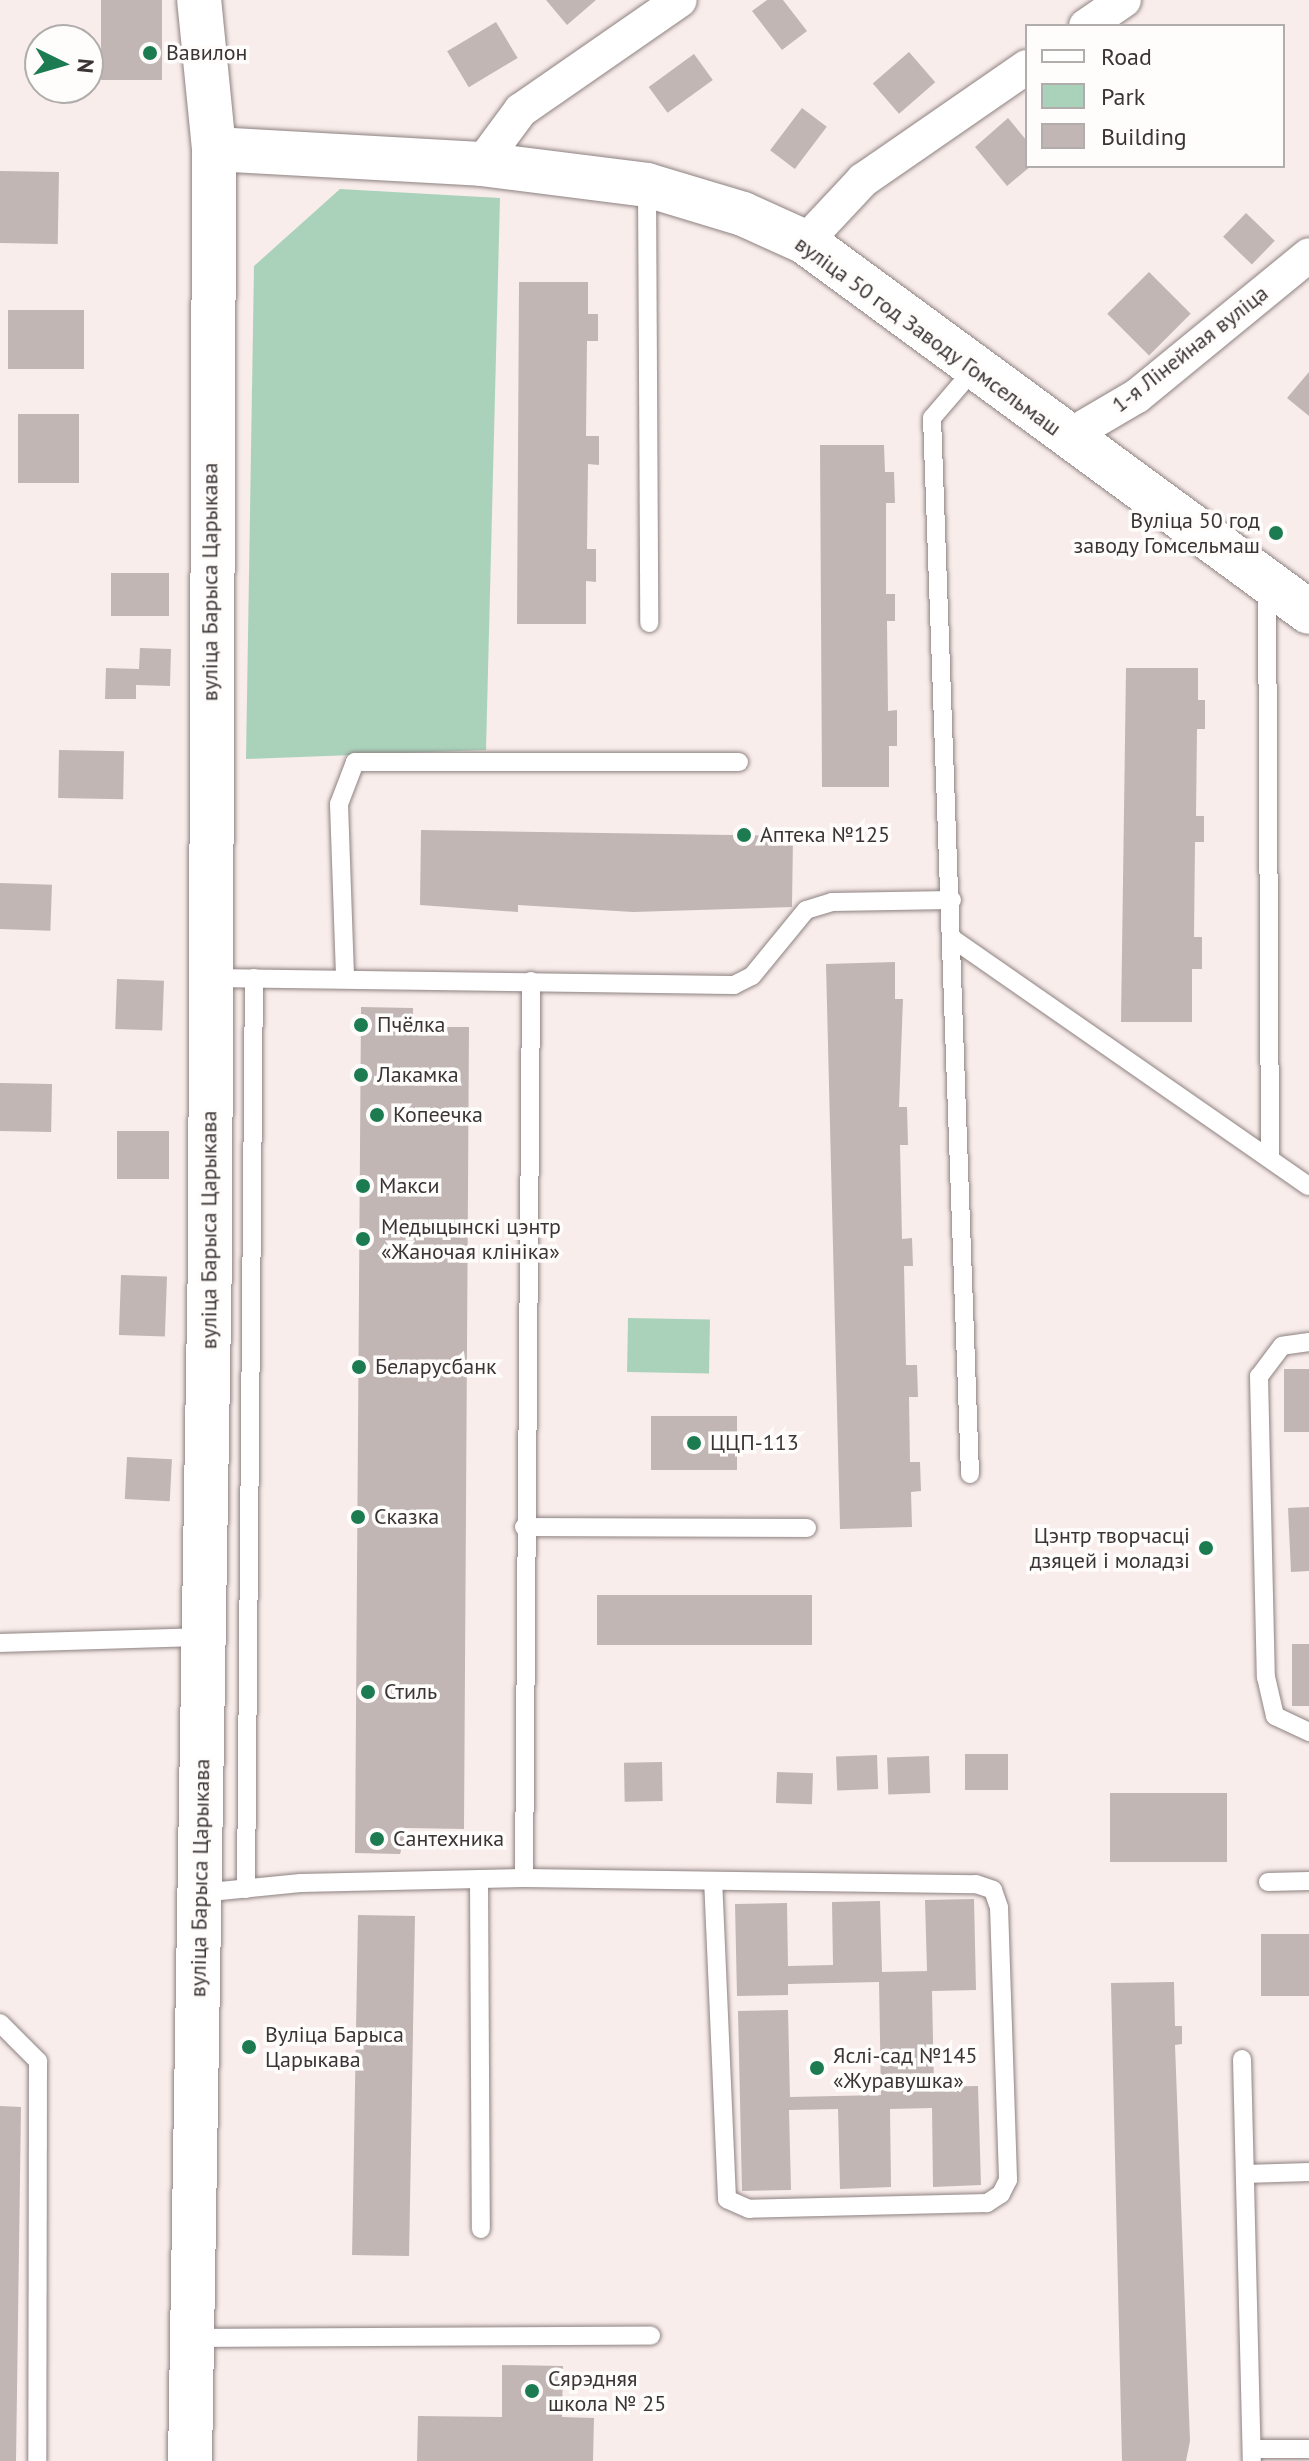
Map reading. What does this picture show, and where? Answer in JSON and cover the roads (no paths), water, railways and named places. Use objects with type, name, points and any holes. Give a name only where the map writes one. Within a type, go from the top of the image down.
[{"type":"main road","name":"вуліца Барыса Царыкава","points":[[190,2461],[206,1637],[211,978],[214,149],[199,0]]},
{"type":"main road","name":"вуліца 50 год Заводу Гомсельмаш","points":[[214,149],[481,164],[647,185],[714,203],[805,242],[1309,612]]},
{"type":"street","points":[[481,164],[521,110],[680,0]]},
{"type":"street","points":[[1089,24],[1124,0]]},
{"type":"street","points":[[805,242],[863,180],[1025,68]]},
{"type":"street","name":"1-я Лінейная вуліца","points":[[1067,437],[1137,396],[1309,255]]},
{"type":"lane","points":[[647,185],[649,623]]},
{"type":"lane","points":[[970,1474],[952,900],[932,418],[974,369]]},
{"type":"lane","points":[[1267,580],[1270,1158]]},
{"type":"lane","points":[[345,976],[339,804],[355,762],[739,762]]},
{"type":"lane","points":[[211,978],[345,976],[734,985],[752,976],[806,910],[832,902],[952,900]]},
{"type":"lane","points":[[953,939],[1309,1186]]},
{"type":"lane","points":[[246,1889],[254,978]]},
{"type":"lane","points":[[524,1878],[524,1527],[531,981]]},
{"type":"lane","points":[[1309,1342],[1282,1346],[1259,1376],[1266,1677],[1275,1716],[1309,1732]]},
{"type":"lane","points":[[524,1527],[807,1528]]},
{"type":"lane","points":[[0,1643],[206,1637]]},
{"type":"lane","points":[[200,1893],[524,1878],[976,1884],[993,1890],[999,1907],[1008,2165],[1001,2194],[987,2203],[749,2209],[727,2199],[713,1881]]},
{"type":"lane","points":[[479,1879],[481,2229]]},
{"type":"lane","points":[[1268,1882],[1309,1881]]},
{"type":"lane","points":[[0,2023],[38,2061],[37,2461]]},
{"type":"lane","points":[[1242,2059],[1252,2455],[1309,2449]]},
{"type":"lane","points":[[1245,2174],[1309,2172]]},
{"type":"lane","points":[[190,2338],[651,2336]]},
{"type":"place","name":"Вавилон","points":[[150,53]]},
{"type":"place","name":"Вуліца 50 год заводу Гомсельмаш","points":[[1276,533]]},
{"type":"place","name":"Аптека №125","points":[[744,835]]},
{"type":"place","name":"Пчёлка","points":[[361,1025]]},
{"type":"place","name":"Лакамка","points":[[361,1075]]},
{"type":"place","name":"Копеечка","points":[[377,1115]]},
{"type":"place","name":"Макси","points":[[363,1186]]},
{"type":"place","name":"Медыцынскі цэнтр «Жаночая клініка»","points":[[363,1239]]},
{"type":"place","name":"Беларусбанк","points":[[359,1367]]},
{"type":"place","name":"ЦЦП-113","points":[[694,1443]]},
{"type":"place","name":"Сказка","points":[[358,1517]]},
{"type":"place","name":"Цэнтр творчасці дзяцей і моладзі","points":[[1206,1548]]},
{"type":"place","name":"Стиль","points":[[368,1692]]},
{"type":"place","name":"Сантехника","points":[[377,1839]]},
{"type":"place","name":"Вуліца Барыса Царыкава","points":[[249,2047]]},
{"type":"place","name":"Яслі-сад №145 «Журавушка»","points":[[817,2068]]},
{"type":"place","name":"Сярэдняя школа № 25","points":[[532,2391]]}]
